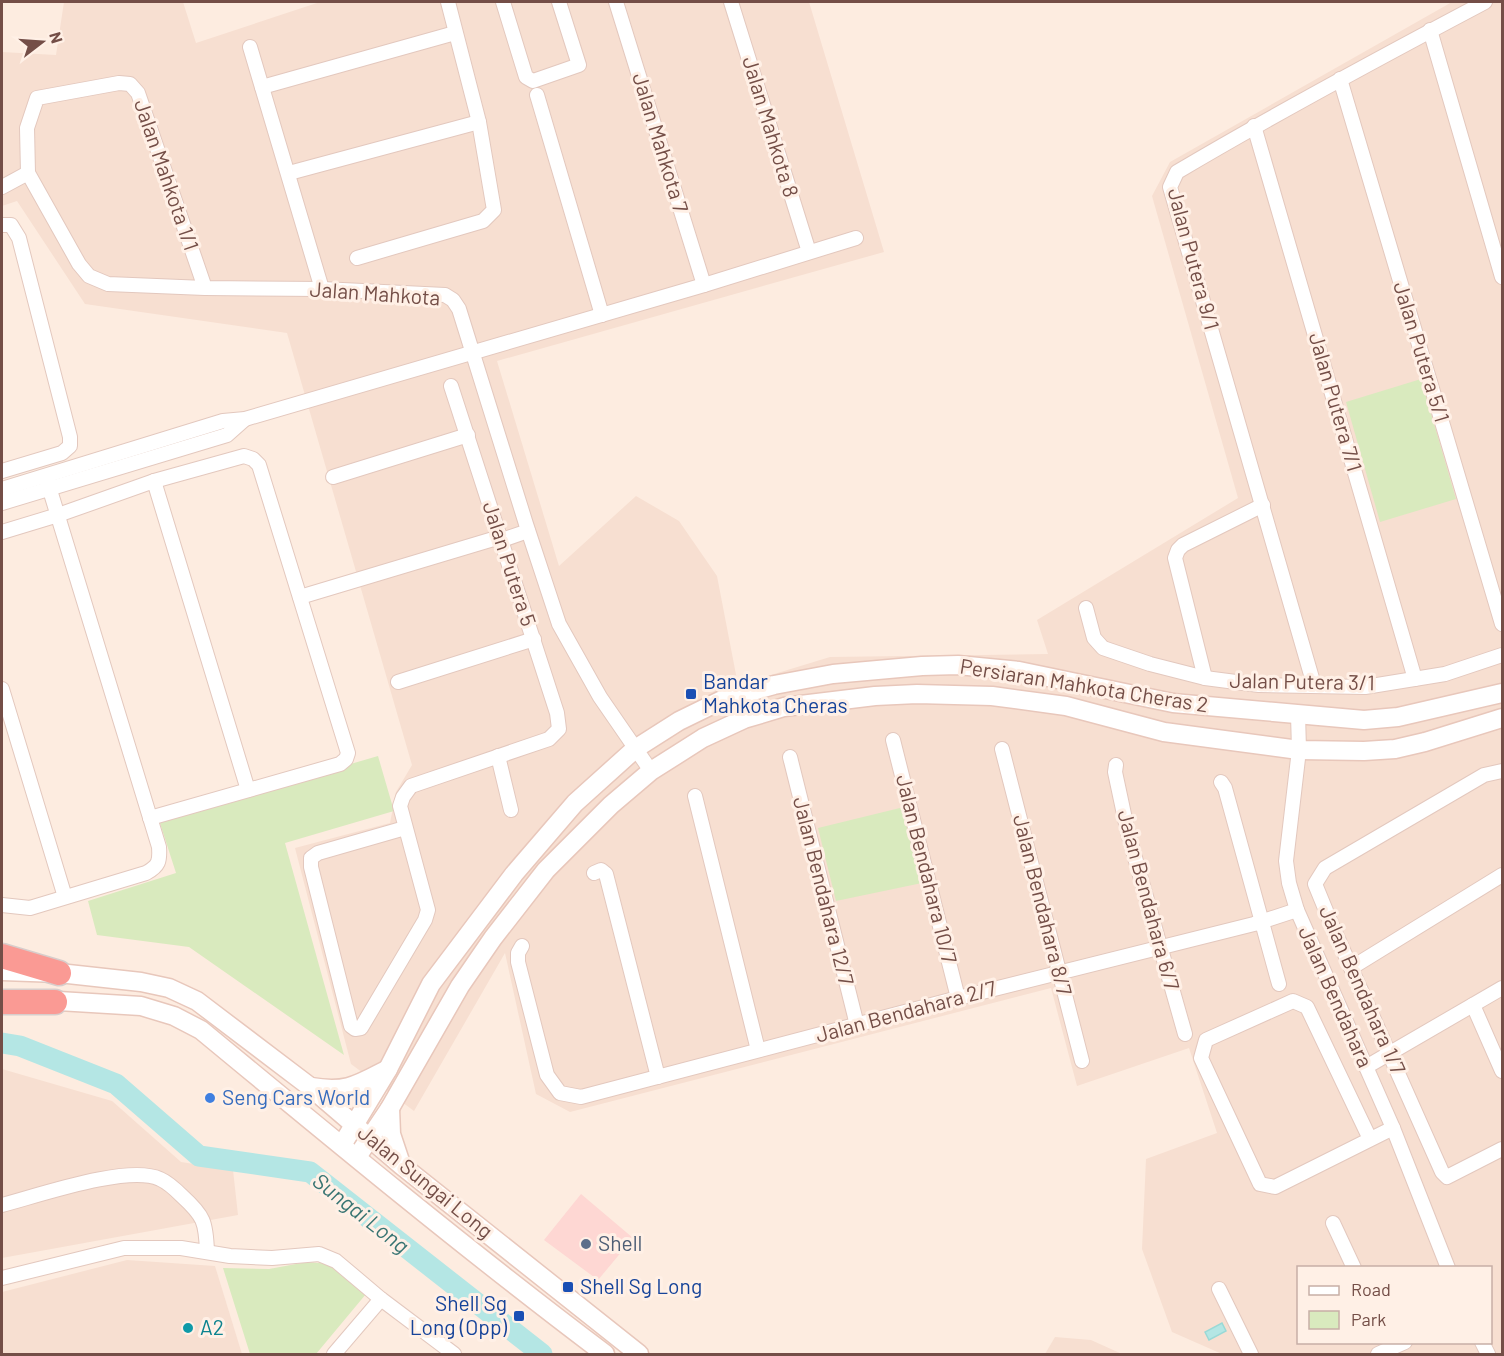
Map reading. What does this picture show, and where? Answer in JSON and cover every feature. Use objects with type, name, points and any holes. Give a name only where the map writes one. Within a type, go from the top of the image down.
[{"type":"highway","points":[[2,956],[59,973]]},
{"type":"highway","points":[[2,1002],[55,1002]]},
{"type":"street","points":[[357,258],[483,221],[494,210],[479,122],[448,2]]},
{"type":"street","points":[[503,2],[526,77],[533,81],[579,65],[558,2]]},
{"type":"street","name":"Jalan Mahkota 7","points":[[616,2],[704,285]]},
{"type":"street","name":"Jalan Mahkota 8","points":[[731,2],[809,252]]},
{"type":"street","name":"Jalan Putera 9/1","points":[[1314,686],[1170,187],[1172,178],[1176,172],[1254,126],[1485,2]]},
{"type":"street","points":[[1430,30],[1503,277]]},
{"type":"street","points":[[262,87],[456,33]]},
{"type":"street","points":[[250,47],[322,289]]},
{"type":"street","name":"Jalan Putera 5/1","points":[[1340,79],[1503,624]]},
{"type":"street","name":"Jalan Mahkota 1/1","points":[[38,98],[119,83],[130,84],[138,93],[206,288]]},
{"type":"street","points":[[537,95],[602,315]]},
{"type":"street","name":"Jalan Mahkota","points":[[38,98],[27,128],[28,174],[79,264],[89,276],[108,284],[322,289],[445,295],[453,300],[459,309],[559,624],[600,697],[651,771]]},
{"type":"street","points":[[289,173],[479,122]]},
{"type":"street","name":"Jalan Putera 7/1","points":[[1254,126],[1415,679]]},
{"type":"street","points":[[2,187],[28,174]]},
{"type":"street","points":[[2,471],[62,453],[70,446],[70,438],[19,238],[6,225]]},
{"type":"street","points":[[2,503],[47,483],[223,421],[245,419],[704,285],[856,238]]},
{"type":"street","name":"Jalan Putera 5","points":[[452,386],[534,639],[557,713],[559,729],[549,739],[498,756]]},
{"type":"street","points":[[333,477],[468,435]]},
{"type":"street","points":[[2,532],[154,481],[244,456],[253,459],[259,465],[348,753],[346,759],[339,764],[150,818]]},
{"type":"street","points":[[154,481],[248,790]]},
{"type":"street","points":[[2,489],[47,483]]},
{"type":"street","points":[[2,905],[30,908],[146,873],[156,867],[160,860],[159,847],[47,483]]},
{"type":"street","points":[[1206,678],[1175,558],[1178,550],[1184,545],[1263,505]]},
{"type":"street","points":[[300,597],[527,528]]},
{"type":"street","name":"Jalan Putera 3/1","points":[[1086,608],[1094,638],[1103,648],[1150,664],[1206,678],[1259,685],[1365,687],[1445,674],[1503,655]]},
{"type":"street","points":[[398,682],[534,639]]},
{"type":"street","name":"Persiaran Mahkota Cheras 2","points":[[342,1145],[388,1069],[431,984],[500,893],[575,803],[635,749],[678,721],[724,699],[774,685],[833,674],[958,665],[1019,671],[1173,703],[1364,720],[1398,717],[1503,693]]},
{"type":"street","points":[[2,689],[65,897]]},
{"type":"street","name":"Persiaran Mahkota Cheras 2","points":[[357,1157],[390,1108],[460,986],[493,938],[546,870],[611,805],[651,771],[703,738],[744,719],[784,707],[875,696],[917,694],[992,696],[1066,706],[1164,732],[1299,750],[1364,751],[1395,749],[1503,718]]},
{"type":"street","name":"Jalan Bendahara","points":[[1298,714],[1299,750],[1286,861],[1288,883],[1299,914],[1393,1128],[1447,1266]]},
{"type":"street","name":"Jalan Bendahara 10/7","points":[[893,740],[958,998]]},
{"type":"street","name":"Jalan Bendahara 8/7","points":[[1002,748],[1082,1061]]},
{"type":"street","points":[[405,828],[318,853],[311,858],[311,867],[351,1026],[355,1029],[361,1028],[425,920],[428,910],[400,806],[403,796],[411,786],[498,756],[511,810]]},
{"type":"street","name":"Jalan Bendahara 12/7","points":[[790,757],[857,1025]]},
{"type":"street","name":"Jalan Bendahara 6/7","points":[[1116,765],[1115,772],[1128,833],[1185,1034]]},
{"type":"street","name":"Jalan Bendahara 1/7","points":[[1503,771],[1484,775],[1325,868],[1315,884],[1442,1172],[1447,1177],[1503,1149]]},
{"type":"street","points":[[1221,782],[1225,788],[1259,924],[1279,984]]},
{"type":"street","points":[[695,796],[758,1050]]},
{"type":"street","points":[[594,873],[601,870],[606,874],[658,1077]]},
{"type":"street","points":[[1351,968],[1503,875]]},
{"type":"street","name":"Jalan Bendahara 2/7","points":[[522,946],[518,953],[518,962],[547,1075],[560,1093],[581,1097],[958,998],[1299,914]]},
{"type":"street","name":"Jalan Sungai Long","points":[[2,971],[59,973],[141,982],[169,988],[197,1001],[309,1086],[401,1165],[639,1354]]},
{"type":"street","points":[[1366,1067],[1503,988]]},
{"type":"street","name":"Jalan Sungai Long","points":[[2,993],[55,1002],[141,1006],[174,1016],[201,1030],[531,1299],[605,1354]]},
{"type":"street","points":[[1370,1139],[1307,1007],[1293,1001],[1206,1040],[1201,1058],[1260,1184],[1275,1187],[1393,1128]]},
{"type":"street","points":[[1473,1005],[1503,1071]]},
{"type":"street","points":[[309,1086],[333,1090],[356,1085],[388,1069]]},
{"type":"street","points":[[390,1108],[391,1134],[401,1165]]},
{"type":"street","points":[[2,1204],[99,1180],[137,1174],[159,1178],[196,1209],[206,1226],[207,1252]]},
{"type":"street","points":[[1333,1223],[1353,1266]]},
{"type":"street","points":[[2,1278],[124,1248],[181,1248],[230,1256],[272,1258],[319,1254],[336,1261],[381,1299],[454,1354]]},
{"type":"street","points":[[1219,1289],[1251,1354]]},
{"type":"street","points":[[334,1354],[381,1299]]},
{"type":"street","points":[[1378,1354],[1391,1348]]},
{"type":"shaded area","name":"Bandar Mahkota Cheras","points":[[64,2],[183,2],[196,43],[320,2],[809,2],[884,252],[497,361],[559,566],[636,496],[679,521],[717,576],[738,685],[830,657],[1048,654],[1037,620],[1238,498],[1152,196],[1170,162],[1452,2],[1502,2],[1502,1354],[1222,1354],[1172,1332],[1142,1249],[1146,1159],[1217,1133],[1189,1048],[1077,1086],[1051,988],[570,1112],[536,1094],[505,953],[414,1111],[351,1064],[295,848],[390,823],[396,792],[412,765],[287,333],[85,304],[17,201],[2,206],[2,52],[56,55]]},
{"type":"shaded area","points":[[2,1069],[112,1101],[181,1162],[233,1170],[238,1215],[2,1258]]},
{"type":"shaded area","points":[[581,1194],[633,1238],[598,1280],[544,1240]]},
{"type":"shaded area","points":[[127,1260],[215,1266],[242,1354],[2,1354],[2,1292]]},
{"type":"shaded area","points":[[1055,1337],[1091,1340],[1122,1354],[1045,1354]]},
{"type":"green space","points":[[1421,379],[1456,499],[1380,522],[1346,402]]},
{"type":"green space","points":[[378,756],[394,811],[285,843],[344,1055],[189,947],[97,935],[88,901],[176,873],[159,820]]},
{"type":"green space","points":[[904,807],[922,883],[836,901],[818,828]]},
{"type":"green space","points":[[307,1262],[331,1264],[366,1294],[316,1354],[250,1354],[223,1268],[269,1269]]},
{"type":"water","points":[[1222,1323],[1226,1331],[1209,1340],[1205,1332]]},
{"type":"waterway","name":"Sungai Long","points":[[2,1043],[20,1046],[116,1084],[199,1156],[310,1172],[542,1354]]},
{"type":"place","name":"Bandar Mahkota Cheras","points":[[691,694]]},
{"type":"place","name":"Seng Cars World","points":[[210,1098]]},
{"type":"place","name":"Shell","points":[[586,1244]]},
{"type":"place","name":"Shell Sg Long","points":[[568,1287]]},
{"type":"place","name":"Shell Sg Long (Opp)","points":[[519,1316]]},
{"type":"place","name":"A2","points":[[188,1328]]}]
